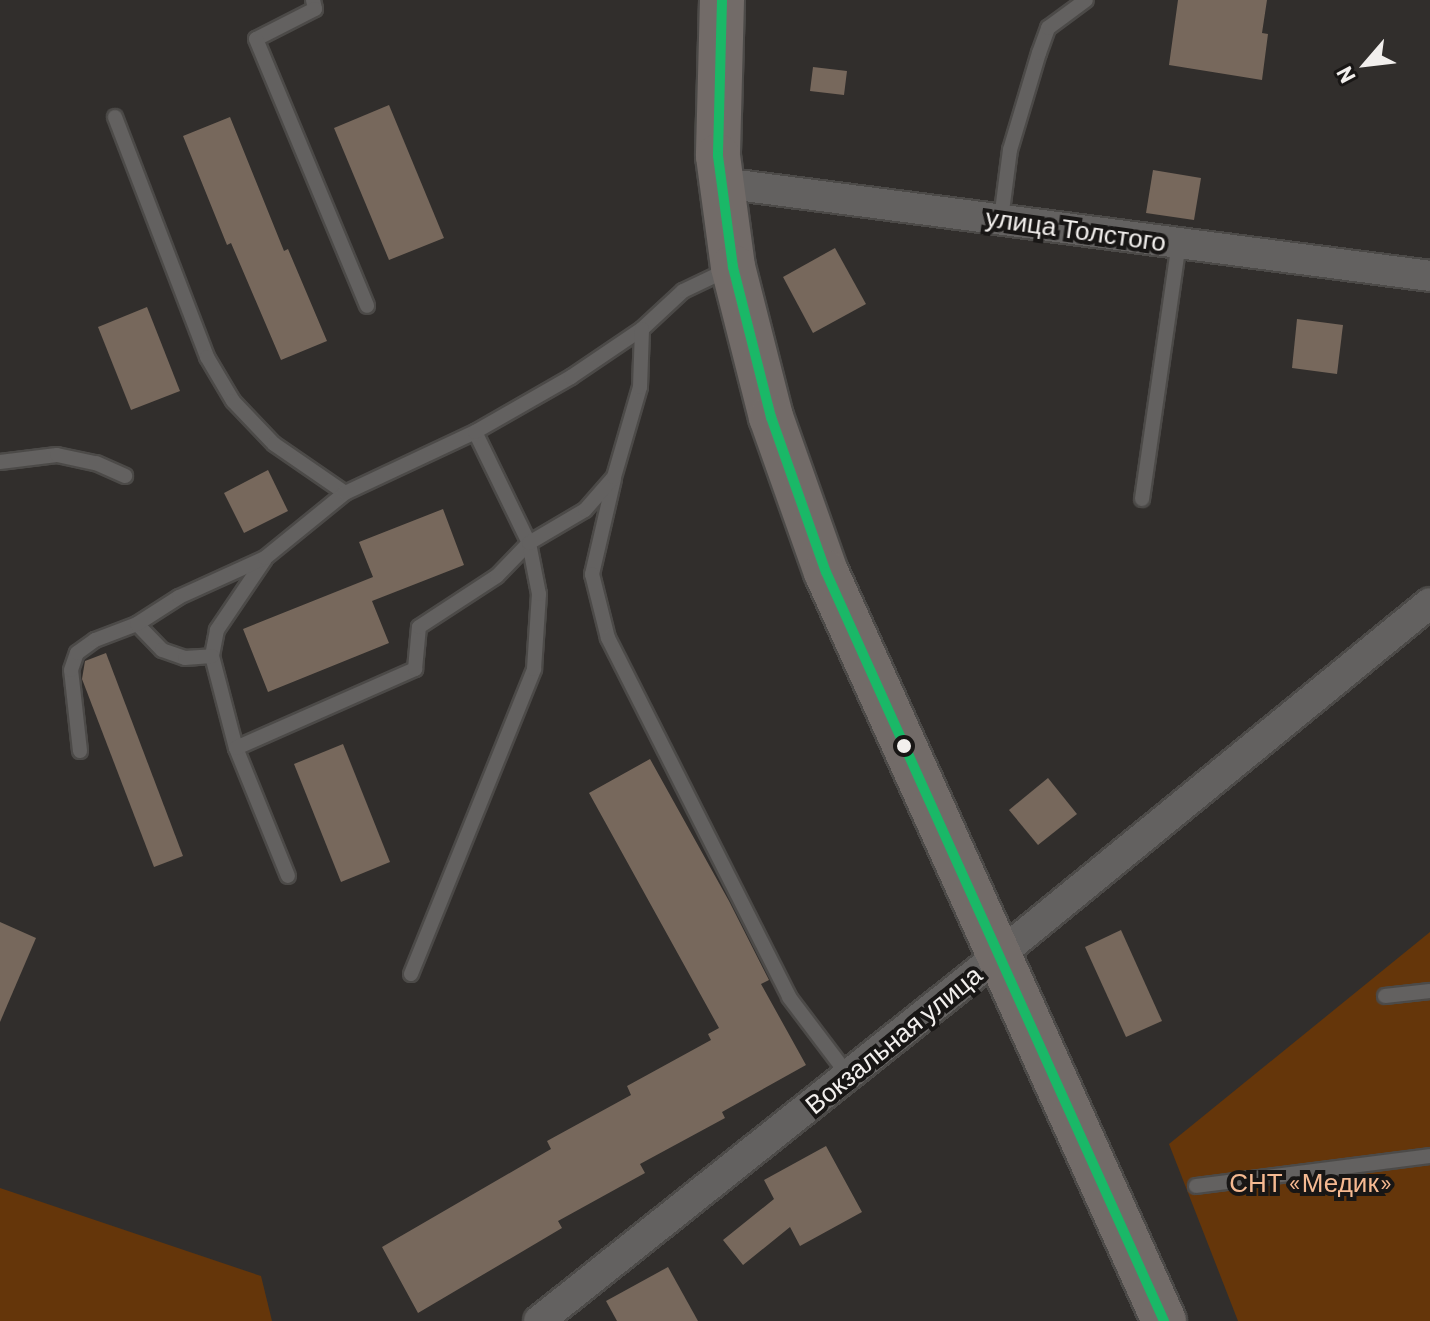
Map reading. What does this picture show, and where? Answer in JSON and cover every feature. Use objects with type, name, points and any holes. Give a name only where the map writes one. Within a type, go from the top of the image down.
[{"type":"main road","points":[[722,0],[718,156],[733,267],[771,417],[826,572],[1164,1321]]},
{"type":"street","name":"улица Толстого","points":[[722,183],[1430,276]]},
{"type":"street","name":"Вокзальная улица","points":[[539,1321],[999,955],[1430,603]]},
{"type":"lane","points":[[313,0],[315,9],[256,39],[367,306]]},
{"type":"lane","points":[[1001,219],[1010,150],[1048,28],[1086,0]]},
{"type":"lane","points":[[115,117],[207,357],[233,401],[274,444],[345,493]]},
{"type":"lane","points":[[1142,499],[1179,242]]},
{"type":"lane","points":[[80,751],[71,670],[77,653],[95,640],[137,624],[179,597],[265,558],[345,493],[475,432],[571,377],[642,329],[683,291],[733,267]]},
{"type":"lane","points":[[642,329],[640,387],[614,477],[592,574],[608,638],[789,997],[848,1075]]},
{"type":"lane","points":[[411,974],[534,669],[539,594],[529,543],[475,432]]},
{"type":"lane","points":[[0,462],[57,455],[96,463],[125,476]]},
{"type":"lane","points":[[236,748],[415,669],[419,627],[497,576],[529,543],[585,510],[614,477]]},
{"type":"lane","points":[[265,558],[217,630],[212,656],[236,748],[288,876]]},
{"type":"lane","points":[[137,624],[162,650],[185,658],[212,656]]},
{"type":"lane","points":[[1385,996],[1430,991]]},
{"type":"lane","points":[[1196,1186],[1430,1156]]},
{"type":"green space","name":"СНТ «Медик»","points":[[1430,932],[1430,1321],[1238,1321],[1169,1144]]},
{"type":"green space","points":[[0,1188],[261,1276],[272,1321],[0,1321]]},
{"type":"building","points":[[1178,0],[1267,0],[1262,33],[1268,34],[1262,80],[1169,65]]},
{"type":"building","points":[[813,67],[847,71],[844,95],[810,91]]},
{"type":"building","points":[[389,105],[444,238],[389,260],[334,128]]},
{"type":"building","points":[[230,117],[284,251],[288,249],[327,341],[281,360],[231,243],[227,245],[183,136]]},
{"type":"building","points":[[1153,170],[1201,178],[1194,220],[1146,213]]},
{"type":"building","points":[[835,248],[866,304],[813,333],[783,277]]},
{"type":"building","points":[[147,307],[180,391],[131,410],[98,327]]},
{"type":"building","points":[[1297,319],[1343,325],[1337,374],[1292,368]]},
{"type":"building","points":[[268,470],[288,511],[244,533],[224,493]]},
{"type":"building","points":[[443,509],[464,565],[372,601],[389,643],[268,692],[243,629],[373,577],[359,542]]},
{"type":"building","points":[[106,653],[183,856],[154,867],[82,679],[85,661]]},
{"type":"building","points":[[343,744],[390,862],[341,882],[294,764]]},
{"type":"building","points":[[650,759],[729,901],[769,980],[761,984],[806,1065],[722,1112],[725,1118],[640,1164],[645,1173],[558,1221],[562,1228],[418,1313],[382,1247],[551,1149],[547,1141],[631,1095],[627,1086],[711,1040],[708,1034],[719,1028],[589,793]]},
{"type":"building","points":[[1048,778],[1077,814],[1038,845],[1009,810]]},
{"type":"building","points":[[0,922],[36,938],[0,1022]]},
{"type":"building","points":[[1121,930],[1162,1021],[1126,1037],[1085,947]]},
{"type":"building","points":[[826,1146],[862,1212],[800,1246],[790,1227],[743,1265],[723,1240],[774,1199],[764,1180]]},
{"type":"building","points":[[668,1267],[698,1321],[617,1321],[606,1301]]},
{"type":"transit line","points":[[722,0],[718,156],[733,267],[771,417],[826,572],[1164,1321]]}]
